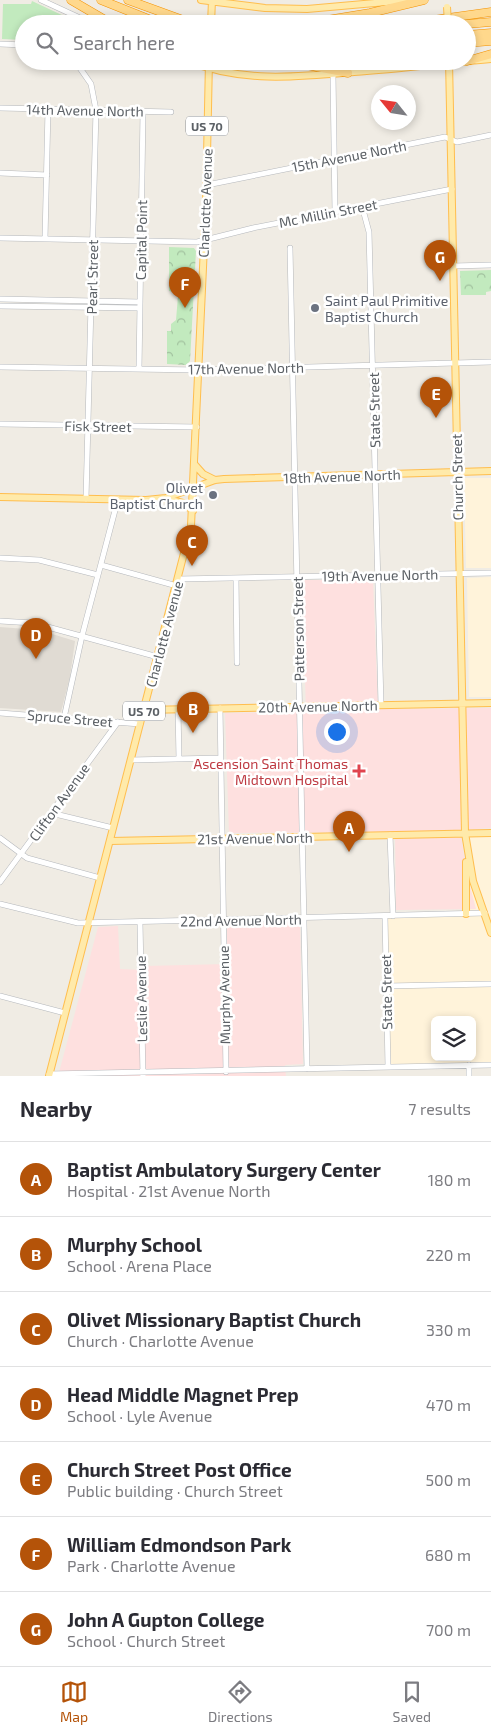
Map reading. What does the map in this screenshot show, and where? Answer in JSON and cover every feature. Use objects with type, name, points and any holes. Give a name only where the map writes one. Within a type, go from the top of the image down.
[{"type":"highway","points":[[71,0],[97,15]]},
{"type":"highway","points":[[101,0],[138,15]]},
{"type":"highway","points":[[128,0],[170,15]]},
{"type":"highway","points":[[357,15],[387,10],[424,0]]},
{"type":"highway","points":[[470,15],[491,12]]},
{"type":"highway","points":[[476,23],[491,22]]},
{"type":"highway","points":[[476,34],[491,32]]},
{"type":"highway","points":[[476,43],[491,42]]},
{"type":"highway","points":[[476,58],[491,54]]},
{"type":"highway","points":[[332,70],[348,73]]},
{"type":"main road","points":[[201,0],[265,8],[409,0]]},
{"type":"main road","points":[[447,0],[447,15]]},
{"type":"main road","points":[[211,15],[212,1]]},
{"type":"main road","points":[[476,61],[491,60]]},
{"type":"main road","name":"Charlotte Avenue","points":[[49,1075],[178,583],[193,511],[207,185],[209,70]]},
{"type":"main road","points":[[230,70],[252,76],[291,78],[376,70]]},
{"type":"main road","name":"Church Street","points":[[449,70],[465,843]]},
{"type":"main road","points":[[195,465],[202,474],[215,480]]},
{"type":"main road","name":"18th Avenue North","points":[[166,498],[215,480],[491,471]]},
{"type":"main road","points":[[0,497],[166,498],[183,503],[193,511]]},
{"type":"main road","name":"20th Avenue North","points":[[144,710],[491,703]]},
{"type":"main road","name":"21st Avenue North","points":[[110,841],[491,833]]},
{"type":"main road","points":[[465,843],[472,876],[491,933]]},
{"type":"main road","points":[[465,843],[466,914]]},
{"type":"street","points":[[41,0],[74,15]]},
{"type":"street","points":[[0,44],[15,45]]},
{"type":"street","name":"Pearl Street","points":[[81,70],[91,84],[96,110],[86,499]]},
{"type":"street","points":[[333,75],[335,212]]},
{"type":"street","name":"14th Avenue North","points":[[0,108],[171,112]]},
{"type":"street","points":[[45,239],[48,109]]},
{"type":"street","name":"Capital Point","points":[[138,369],[143,112]]},
{"type":"street","name":"15th Avenue North","points":[[207,185],[445,137],[457,142],[491,135]]},
{"type":"street","points":[[0,173],[47,175]]},
{"type":"street","name":"Mc Millin Street","points":[[0,238],[141,241],[204,240],[452,189]]},
{"type":"street","name":"State Street","points":[[362,206],[369,232],[381,705]]},
{"type":"street","name":"Patterson Street","points":[[290,248],[307,1069]]},
{"type":"street","points":[[453,266],[491,266]]},
{"type":"street","points":[[0,298],[140,302]]},
{"type":"street","points":[[0,306],[140,308]]},
{"type":"street","name":"17th Avenue North","points":[[0,367],[199,370],[491,362]]},
{"type":"street","name":"Fisk Street","points":[[0,424],[197,427]]},
{"type":"street","points":[[64,718],[82,636],[118,499]]},
{"type":"street","points":[[0,558],[39,560],[98,575]]},
{"type":"street","name":"19th Avenue North","points":[[101,565],[178,583],[236,578],[297,576],[491,573]]},
{"type":"street","points":[[236,578],[237,663]]},
{"type":"street","points":[[0,621],[23,621],[158,657]]},
{"type":"street","name":"Murphy Avenue","points":[[220,708],[222,921],[226,1072]]},
{"type":"street","points":[[178,709],[179,759]]},
{"type":"street","name":"Spruce Street","points":[[0,713],[140,724]]},
{"type":"street","name":"Clifton Avenue","points":[[0,882],[118,722]]},
{"type":"street","points":[[131,760],[221,758]]},
{"type":"street","points":[[51,813],[113,828]]},
{"type":"street","points":[[390,835],[393,916]]},
{"type":"street","points":[[0,838],[29,859],[100,878]]},
{"type":"street","name":"22nd Avenue North","points":[[0,904],[78,923],[484,914]]},
{"type":"street","name":"State Street","points":[[385,916],[388,1067]]},
{"type":"street","name":"Leslie Avenue","points":[[140,922],[143,1075]]},
{"type":"street","points":[[386,986],[491,984]]},
{"type":"street","points":[[0,996],[65,1013]]},
{"type":"street","points":[[469,1065],[469,1076]]},
{"type":"street","points":[[49,1075],[143,1075],[226,1072],[296,1073],[307,1069],[491,1065]]},
{"type":"shaded area","points":[[464,478],[491,478],[491,568],[466,568]]},
{"type":"shaded area","points":[[491,577],[491,697],[469,697],[467,578]]},
{"type":"shaded area","name":"Ascension Saint Thomas Midtown Hospital","points":[[302,580],[373,580],[378,709],[491,708],[491,828],[460,830],[467,875],[476,909],[396,910],[395,832],[229,833],[225,713],[306,712]]},
{"type":"shaded area","points":[[0,627],[39,630],[75,641],[70,677],[61,712],[0,708]]},
{"type":"shaded area","points":[[465,833],[491,833],[491,1065],[390,1067],[385,916],[466,914]]},
{"type":"shaded area","points":[[300,922],[303,1064],[285,1065],[286,1076],[58,1076],[98,927],[118,926],[120,969],[144,970],[144,966],[227,964],[227,923]]},
{"type":"green space","points":[[32,1],[62,15],[15,15],[15,40],[2,39],[3,4],[31,4]]},
{"type":"green space","points":[[169,247],[194,248],[196,251],[190,361],[186,365],[167,364],[167,331],[171,331],[171,324],[176,320],[178,296],[174,292],[169,291]]},
{"type":"green space","points":[[491,270],[491,291],[486,292],[486,295],[461,295],[460,271]]},
{"type":"place","name":"John A Gupton College","points":[[440,281]]},
{"type":"place","name":"William Edmondson Park","points":[[185,308]]},
{"type":"place","name":"Saint Paul Primitive Baptist Church","points":[[315,308]]},
{"type":"place","name":"Church Street Post Office","points":[[436,418]]},
{"type":"place","name":"Olivet Baptist Church","points":[[213,495]]},
{"type":"place","name":"Olivet Missionary Baptist Church","points":[[192,566]]},
{"type":"place","name":"Head Middle Magnet Prep","points":[[36,659]]},
{"type":"place","name":"Murphy School","points":[[193,733]]},
{"type":"place","name":"Ascension Saint Thomas Midtown Hospital","points":[[359,771]]},
{"type":"place","name":"Baptist Ambulatory Surgery Center","points":[[349,852]]}]
